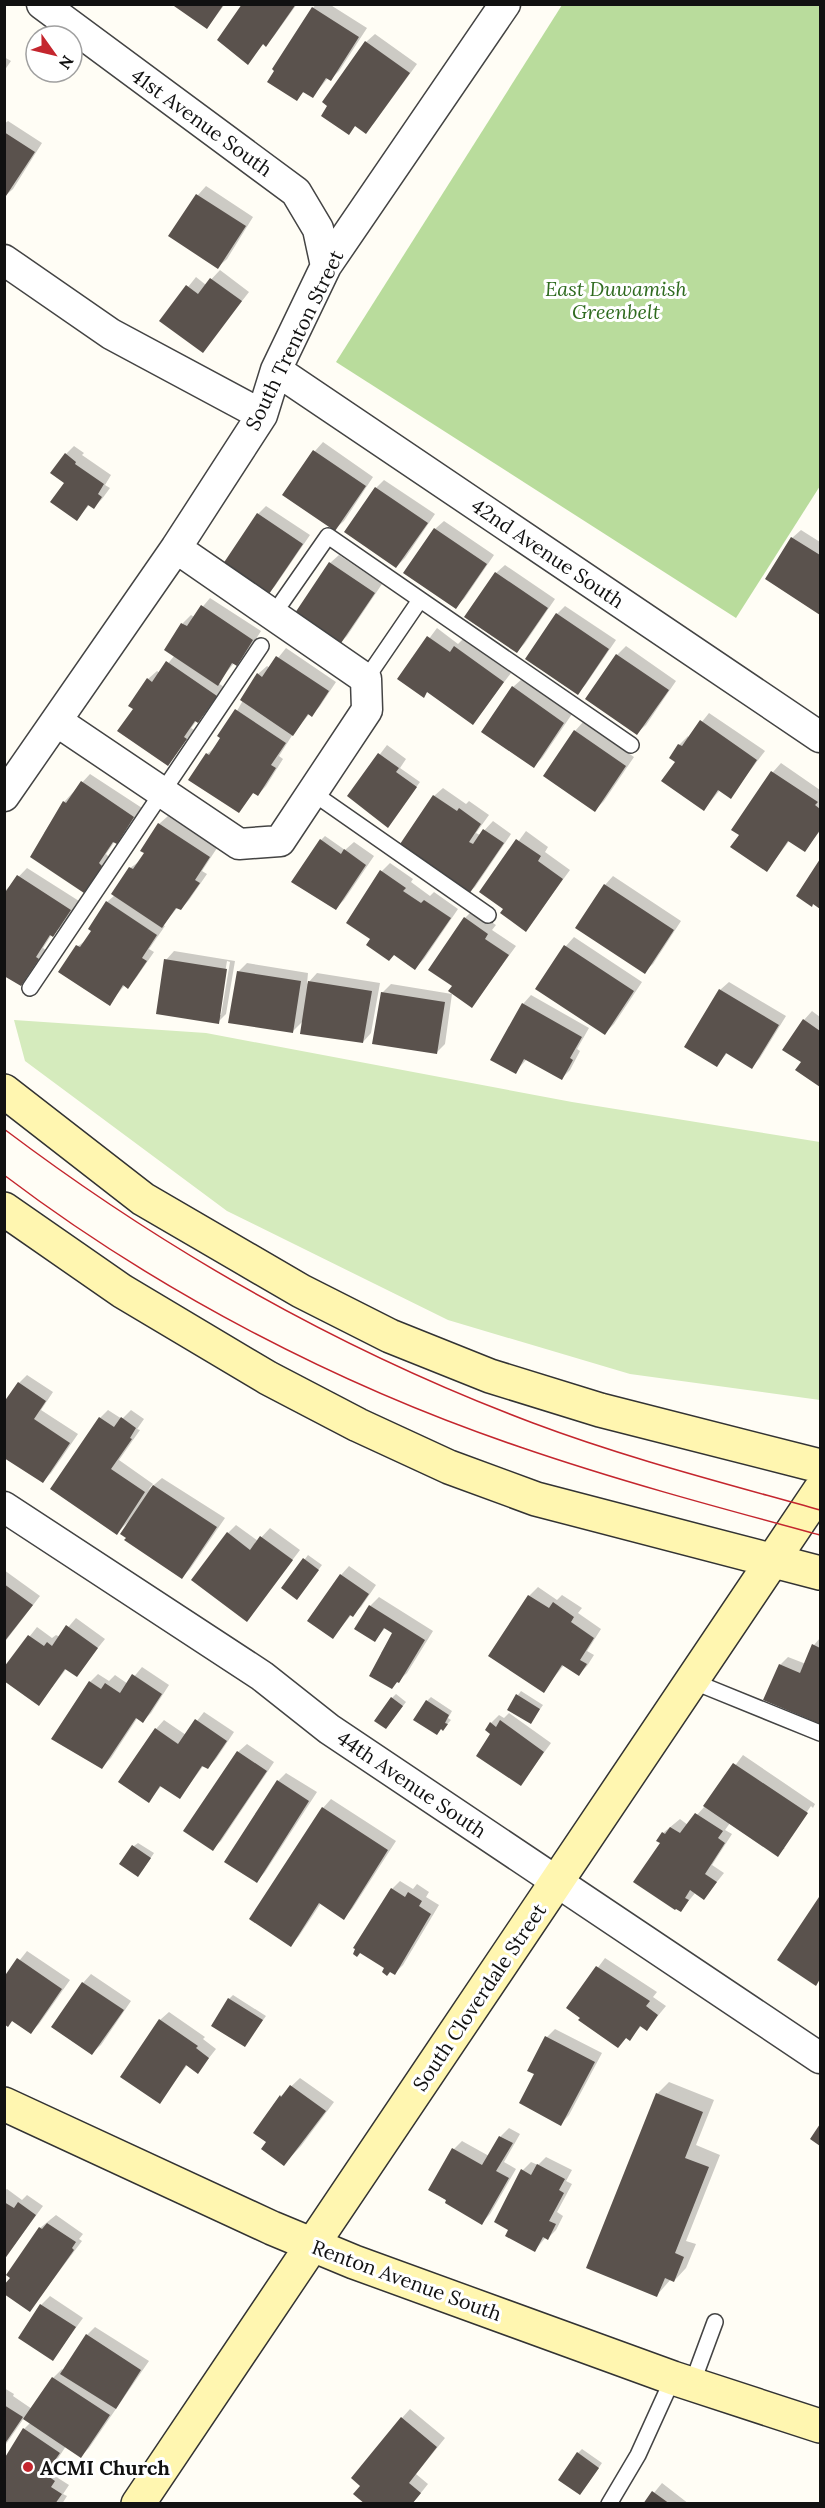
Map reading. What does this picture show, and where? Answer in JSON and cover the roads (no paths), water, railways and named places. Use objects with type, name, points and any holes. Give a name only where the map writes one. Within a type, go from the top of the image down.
[{"type":"main road","points":[[4,1091],[143,1199],[301,1291],[390,1336],[489,1376],[600,1410],[820,1466]]},
{"type":"main road","points":[[4,1209],[122,1291],[268,1378],[369,1430],[449,1467],[536,1499],[820,1573]]},
{"type":"main road","name":"South Cloverdale Street","points":[[138,2504],[820,1490]]},
{"type":"main road","name":"Renton Avenue South","points":[[4,2104],[312,2245],[682,2381],[820,2426]]},
{"type":"street","name":"41st Avenue South","points":[[42,4],[296,192],[318,229],[326,266]]},
{"type":"street","name":"South Trenton Street","points":[[4,796],[58,722],[176,548],[262,414],[276,370],[326,266],[505,4]]},
{"type":"street","points":[[4,260],[111,334],[262,414]]},
{"type":"street","name":"42nd Avenue South","points":[[276,370],[820,737]]},
{"type":"street","points":[[58,722],[239,844],[280,841],[313,793],[367,710],[366,680],[176,548]]},
{"type":"street","name":"44th Avenue South","points":[[4,1507],[262,1676],[329,1729],[820,2058]]},
{"type":"lane","points":[[282,602],[328,536],[631,745]]},
{"type":"lane","points":[[366,680],[420,600]]},
{"type":"lane","points":[[30,987],[261,646]]},
{"type":"lane","points":[[313,793],[488,915]]},
{"type":"lane","points":[[692,1681],[820,1733]]},
{"type":"lane","points":[[609,2504],[715,2322]]},
{"type":"tram line","points":[[4,1129],[129,1217],[193,1257],[325,1331],[393,1364],[462,1395],[568,1436],[675,1470],[820,1510]]},
{"type":"tram line","points":[[4,1175],[124,1258],[187,1296],[252,1332],[385,1395],[452,1423],[557,1459],[670,1494],[820,1535]]},
{"type":"place","name":"ACMI Church","points":[[28,2467]]},
{"type":"park label","name":"East Duwamish Greenbelt","points":[[616,300]]}]
